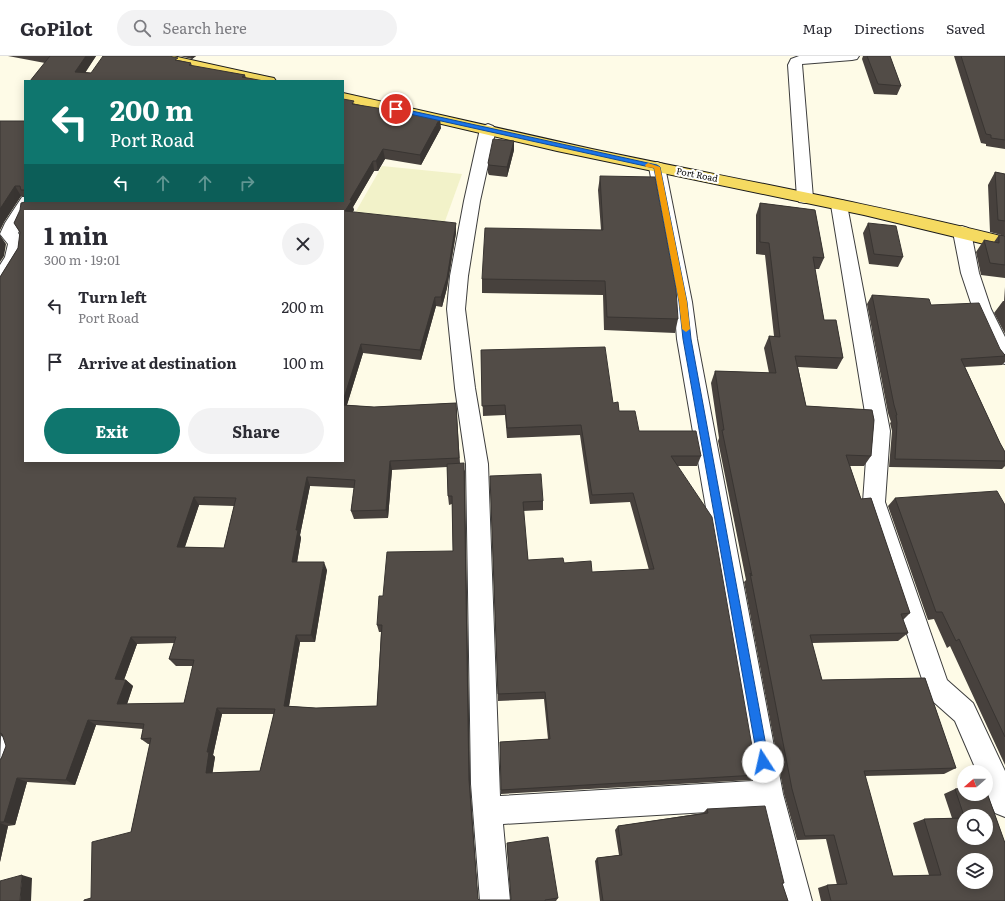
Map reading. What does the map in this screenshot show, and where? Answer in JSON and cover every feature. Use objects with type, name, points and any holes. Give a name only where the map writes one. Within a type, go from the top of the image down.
[{"type":"main road","points":[[154,56],[264,80]]},
{"type":"main road","name":"Port Road","points":[[344,97],[657,167],[962,232],[1005,243]]},
{"type":"street","points":[[805,198],[795,65],[799,60],[804,59],[852,56]]},
{"type":"street","points":[[488,130],[471,208],[459,276],[456,310],[465,388],[477,464],[484,760],[495,901]]},
{"type":"street","points":[[657,167],[683,302],[687,339],[769,794],[797,901]]},
{"type":"street","points":[[0,282],[14,257],[17,243],[9,234],[27,202]]},
{"type":"street","points":[[839,205],[879,431],[874,502],[937,688],[964,712],[1005,803]]},
{"type":"street","points":[[962,232],[970,273],[982,309],[1005,357]]},
{"type":"street","points":[[487,811],[769,794]]},
{"type":"green space","points":[[382,166],[462,174],[444,224],[355,213]]},
{"type":"building","points":[[50,56],[86,56],[75,72],[91,73],[103,56],[169,56],[178,58],[175,60],[191,63],[189,65],[245,75],[242,77],[258,80],[31,80]]},
{"type":"building","points":[[867,56],[890,56],[901,86],[878,84]]},
{"type":"building","points":[[961,56],[1005,56],[1005,140],[991,138],[991,135],[986,134]]},
{"type":"building","points":[[344,99],[354,101],[352,104],[440,118],[420,155],[383,149],[376,161],[373,161],[345,211],[456,223],[447,278],[441,297],[435,297],[420,350],[361,344],[344,398],[344,210],[24,210],[24,462],[344,462],[344,405],[374,407],[456,403],[459,458],[390,461],[386,510],[351,511],[355,480],[307,477],[296,530],[298,530],[292,562],[324,562],[311,635],[296,635],[284,706],[316,708],[377,706],[382,625],[377,625],[379,596],[383,596],[387,552],[453,551],[452,496],[448,496],[447,464],[464,463],[469,780],[478,899],[511,900],[507,843],[548,837],[558,898],[545,901],[84,901],[91,898],[92,842],[131,832],[151,738],[141,739],[144,724],[88,720],[66,780],[17,778],[4,822],[0,822],[0,759],[6,746],[2,734],[0,733],[0,277],[18,248],[20,232],[14,223],[20,210],[21,203],[344,202]],"holes":[[[194,497],[236,498],[224,548],[177,547]],[[131,637],[176,637],[169,659],[194,660],[184,703],[117,704],[126,680],[115,679]],[[217,708],[275,709],[260,771],[206,773],[209,752],[207,752]]]},
{"type":"building","points":[[0,121],[24,121],[24,190],[21,190],[20,186],[15,186],[0,209]]},
{"type":"building","points":[[493,139],[514,141],[507,167],[489,165],[488,163]]},
{"type":"building","points":[[995,172],[1005,174],[1005,221],[998,220]]},
{"type":"building","points":[[600,176],[655,177],[676,289],[678,319],[607,317],[605,281],[482,279],[485,228],[603,230]]},
{"type":"building","points":[[760,203],[815,210],[824,258],[813,257],[824,320],[836,320],[843,358],[795,356],[806,406],[872,410],[874,420],[871,456],[846,455],[861,499],[871,498],[910,613],[901,614],[908,633],[810,635],[822,680],[925,678],[956,768],[864,771],[893,876],[941,875],[924,819],[957,818],[957,845],[993,845],[993,810],[1005,843],[1005,901],[831,901],[827,885],[847,884],[834,835],[805,836],[792,789],[750,573],[752,576],[722,430],[724,430],[715,371],[776,373],[769,336],[780,337],[769,243],[760,242]]},
{"type":"building","points":[[868,223],[896,226],[903,257],[874,254]]},
{"type":"building","points":[[999,235],[1005,236],[1005,265],[990,263],[984,240],[999,243]]},
{"type":"building","points":[[872,295],[929,299],[931,305],[979,303],[1000,349],[1005,356],[961,359],[1005,452],[1005,461],[895,459],[897,415]]},
{"type":"building","points":[[605,347],[613,403],[618,402],[619,411],[635,411],[639,431],[696,431],[701,456],[671,456],[712,517],[757,775],[501,790],[500,742],[550,739],[545,692],[498,694],[490,476],[541,474],[543,501],[523,502],[528,560],[563,558],[564,563],[591,561],[592,572],[654,569],[633,493],[592,495],[581,425],[507,428],[505,405],[482,406],[481,350]]},
{"type":"building","points":[[997,491],[1005,505],[1005,737],[959,639],[956,641],[942,612],[936,612],[895,498]]},
{"type":"building","points":[[959,801],[990,801],[993,809],[962,809]]},
{"type":"building","points":[[765,806],[784,883],[782,883],[788,901],[603,901],[597,858],[622,855],[618,826],[708,813],[707,809]]},
{"type":"building","points":[[22,875],[20,901],[0,901],[0,881]]},
{"type":"slow traffic","points":[[648,165],[657,167],[683,302],[686,329]]},
{"type":"route","points":[[396,109],[657,167],[683,302],[687,339],[763,762]]}]
